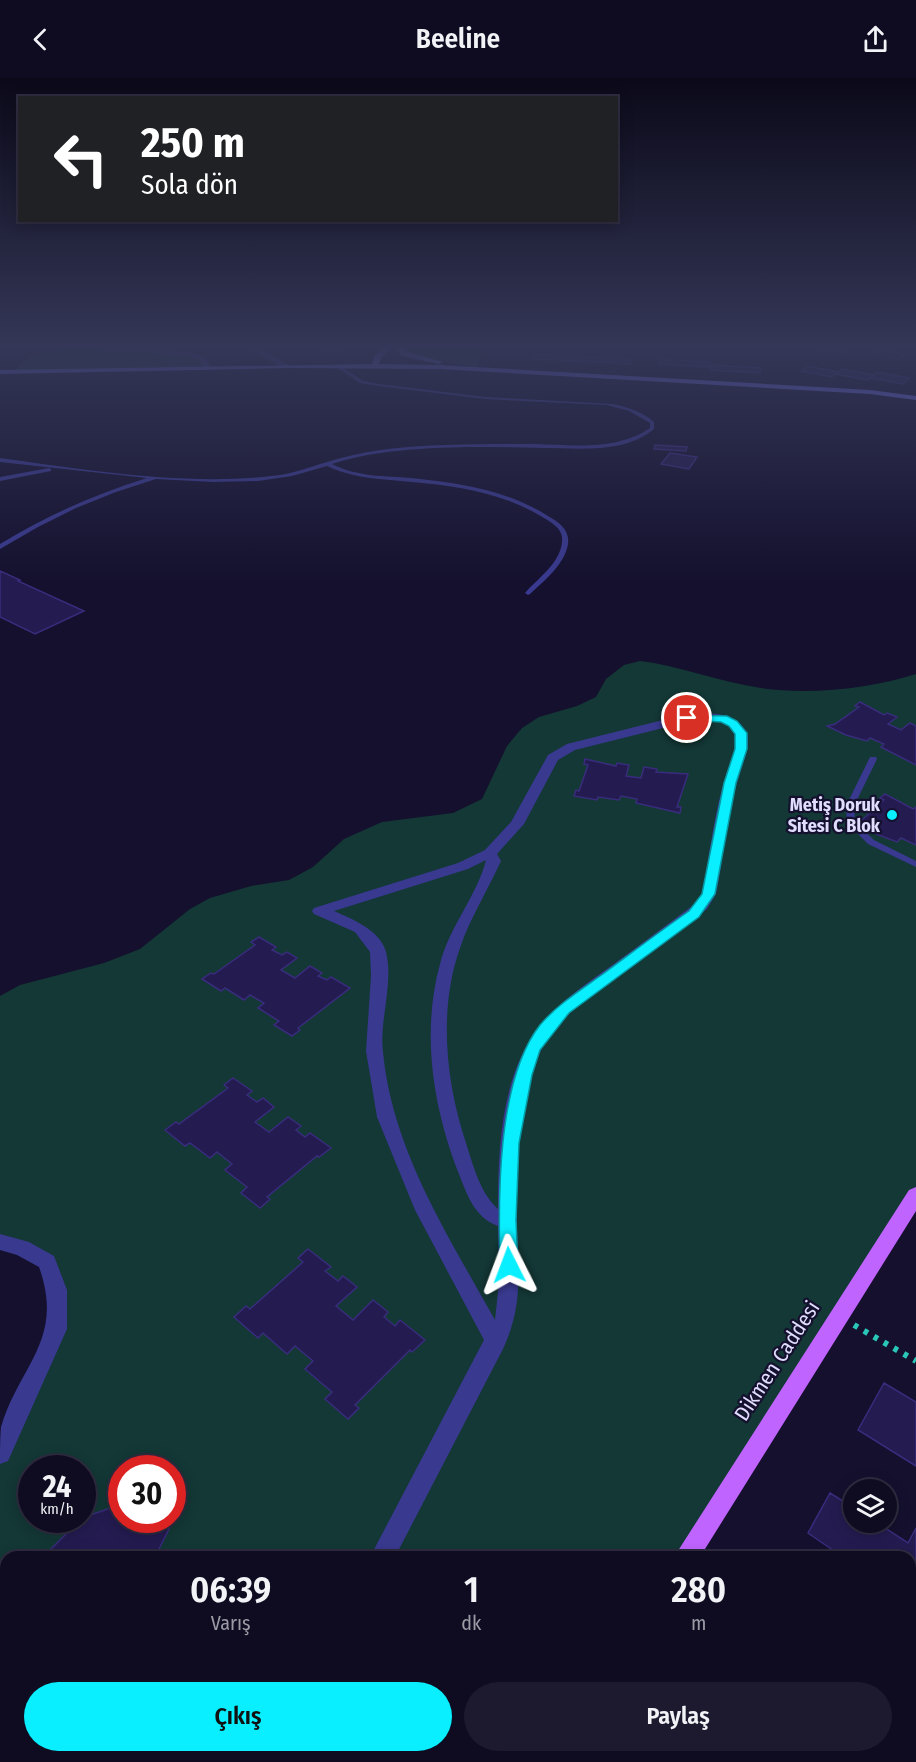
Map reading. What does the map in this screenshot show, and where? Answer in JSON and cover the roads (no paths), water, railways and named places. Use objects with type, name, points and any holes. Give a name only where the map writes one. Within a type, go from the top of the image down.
[{"type":"main road","name":"Dikmen Caddesi","points":[[690,1551],[916,1195]]},
{"type":"street","points":[[385,1551],[496,1342],[505,1322],[510,1288],[507,1220],[511,1143],[524,1075],[533,1049],[546,1029],[564,1009],[702,906],[709,894],[730,783],[741,749],[741,733],[733,723],[723,718],[687,718],[571,747],[553,758],[518,824],[490,853],[463,866],[319,911],[360,928],[378,951],[380,976],[374,1051],[386,1117],[424,1210],[496,1342]]},
{"type":"street","points":[[490,853],[494,861],[462,920],[446,966],[442,992],[440,1043],[450,1119],[466,1171],[487,1212],[497,1219],[507,1220]]},
{"type":"street","points":[[0,1242],[22,1248],[47,1262],[57,1290],[57,1329],[0,1453]]},
{"type":"lane","points":[[0,460],[60,468],[215,480],[280,476],[378,453],[425,449],[608,444],[630,441],[652,429],[652,426]]},
{"type":"lane","points":[[328,464],[350,473],[456,485],[494,495],[545,516],[561,527],[565,535],[565,543],[549,572],[528,593]]},
{"type":"lane","points":[[0,479],[60,468]]},
{"type":"lane","points":[[0,547],[32,526],[60,513],[132,484],[159,477]]},
{"type":"lane","points":[[873,759],[850,806],[851,823],[871,842],[916,864]]},
{"type":"place","name":"Metiş Doruk Sitesi C Blok","points":[[892,815]]}]
